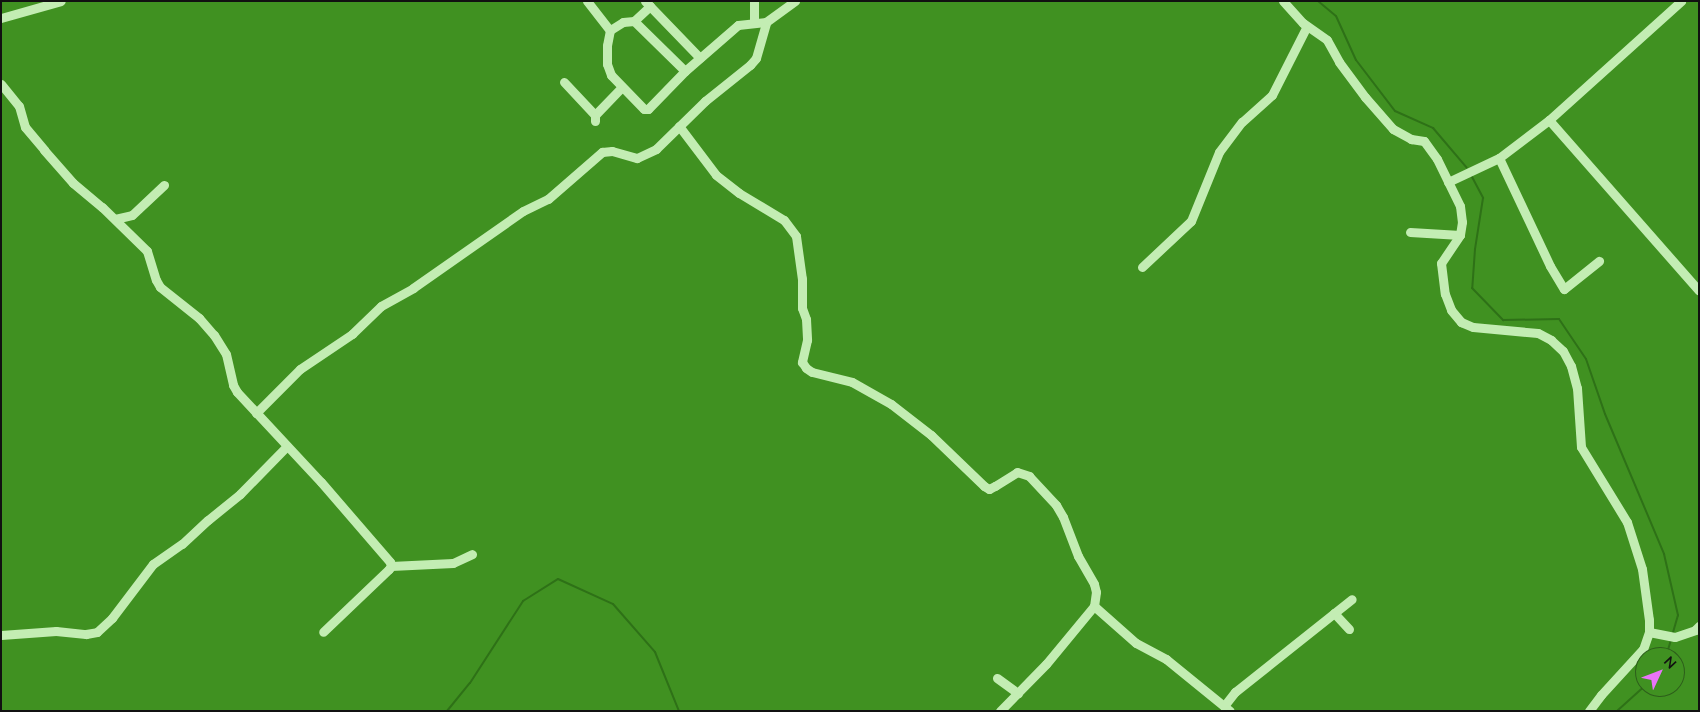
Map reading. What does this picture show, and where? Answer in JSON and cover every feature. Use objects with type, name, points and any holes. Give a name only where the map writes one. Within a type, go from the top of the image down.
[{"type":"street","points":[[1,18],[61,1]]},
{"type":"street","points":[[754,1],[754,22]]},
{"type":"street","points":[[591,3],[610,30],[607,46],[607,64],[611,75],[644,109],[648,109],[685,71],[738,25],[766,22],[795,1]]},
{"type":"street","points":[[1283,1],[1292,14],[1327,40],[1339,62],[1393,129],[1402,135],[1428,144],[1452,180],[1460,206],[1462,222],[1460,235],[1441,263],[1445,294],[1451,310],[1461,322],[1473,327],[1538,333],[1551,340],[1563,351],[1571,366],[1577,388],[1581,447],[1620,508],[1634,542],[1645,586],[1649,632],[1643,650],[1600,695],[1589,711]]},
{"type":"street","points":[[1452,180],[1500,158],[1549,120],[1681,1]]},
{"type":"street","points":[[610,30],[623,22],[634,21],[647,4],[700,58]]},
{"type":"street","points":[[634,21],[685,71]]},
{"type":"street","points":[[256,413],[300,369],[352,334],[381,306],[413,288],[524,211],[548,199],[602,152],[612,151],[628,156],[642,157],[656,149],[679,126],[750,65],[756,58],[766,22]]},
{"type":"street","points":[[1142,267],[1191,222],[1219,152],[1242,122],[1272,95],[1307,26]]},
{"type":"street","points":[[564,82],[595,118],[622,88]]},
{"type":"street","points":[[1,84],[19,106],[22,122],[32,136],[73,183],[115,219],[147,251],[160,287],[207,326],[226,354],[233,385],[256,413],[321,482],[391,566]]},
{"type":"street","points":[[1549,120],[1699,291]]},
{"type":"street","points":[[679,126],[716,175],[739,193],[784,220],[796,236],[801,261],[802,308],[806,319],[807,340],[802,362],[806,368],[812,372],[852,382],[891,404],[931,435],[984,486],[989,488],[996,486],[1017,472],[1030,476],[1056,505],[1063,517],[1078,556],[1094,584],[1096,592],[1094,606],[1000,711]]},
{"type":"street","points":[[1500,158],[1550,266],[1564,288],[1599,261]]},
{"type":"street","points":[[115,219],[132,215],[164,185]]},
{"type":"street","points":[[1410,232],[1460,235]]},
{"type":"street","points":[[1,635],[56,631],[86,634],[97,632],[112,618],[153,564],[182,544],[240,494],[287,446]]},
{"type":"street","points":[[323,632],[391,566],[453,563],[472,554]]},
{"type":"street","points":[[1094,606],[1136,643],[1166,659],[1227,708],[1235,692],[1352,599]]},
{"type":"street","points":[[1334,613],[1349,629]]},
{"type":"street","points":[[1649,632],[1676,637],[1695,630],[1699,626]]},
{"type":"street","points":[[998,678],[1018,693]]},
{"type":"waterway","points":[[1318,1],[1336,16],[1356,60],[1395,111],[1433,128],[1467,168]]},
{"type":"waterway","points":[[1471,175],[1483,198],[1475,249],[1472,288],[1503,320],[1559,319],[1586,359],[1605,414],[1664,554],[1678,615],[1673,633]]},
{"type":"waterway","points":[[447,711],[470,683],[523,601],[558,579],[613,604],[655,652],[679,711]]},
{"type":"waterway","points":[[1669,647],[1671,640]]},
{"type":"waterway","points":[[1617,711],[1635,695]]}]
